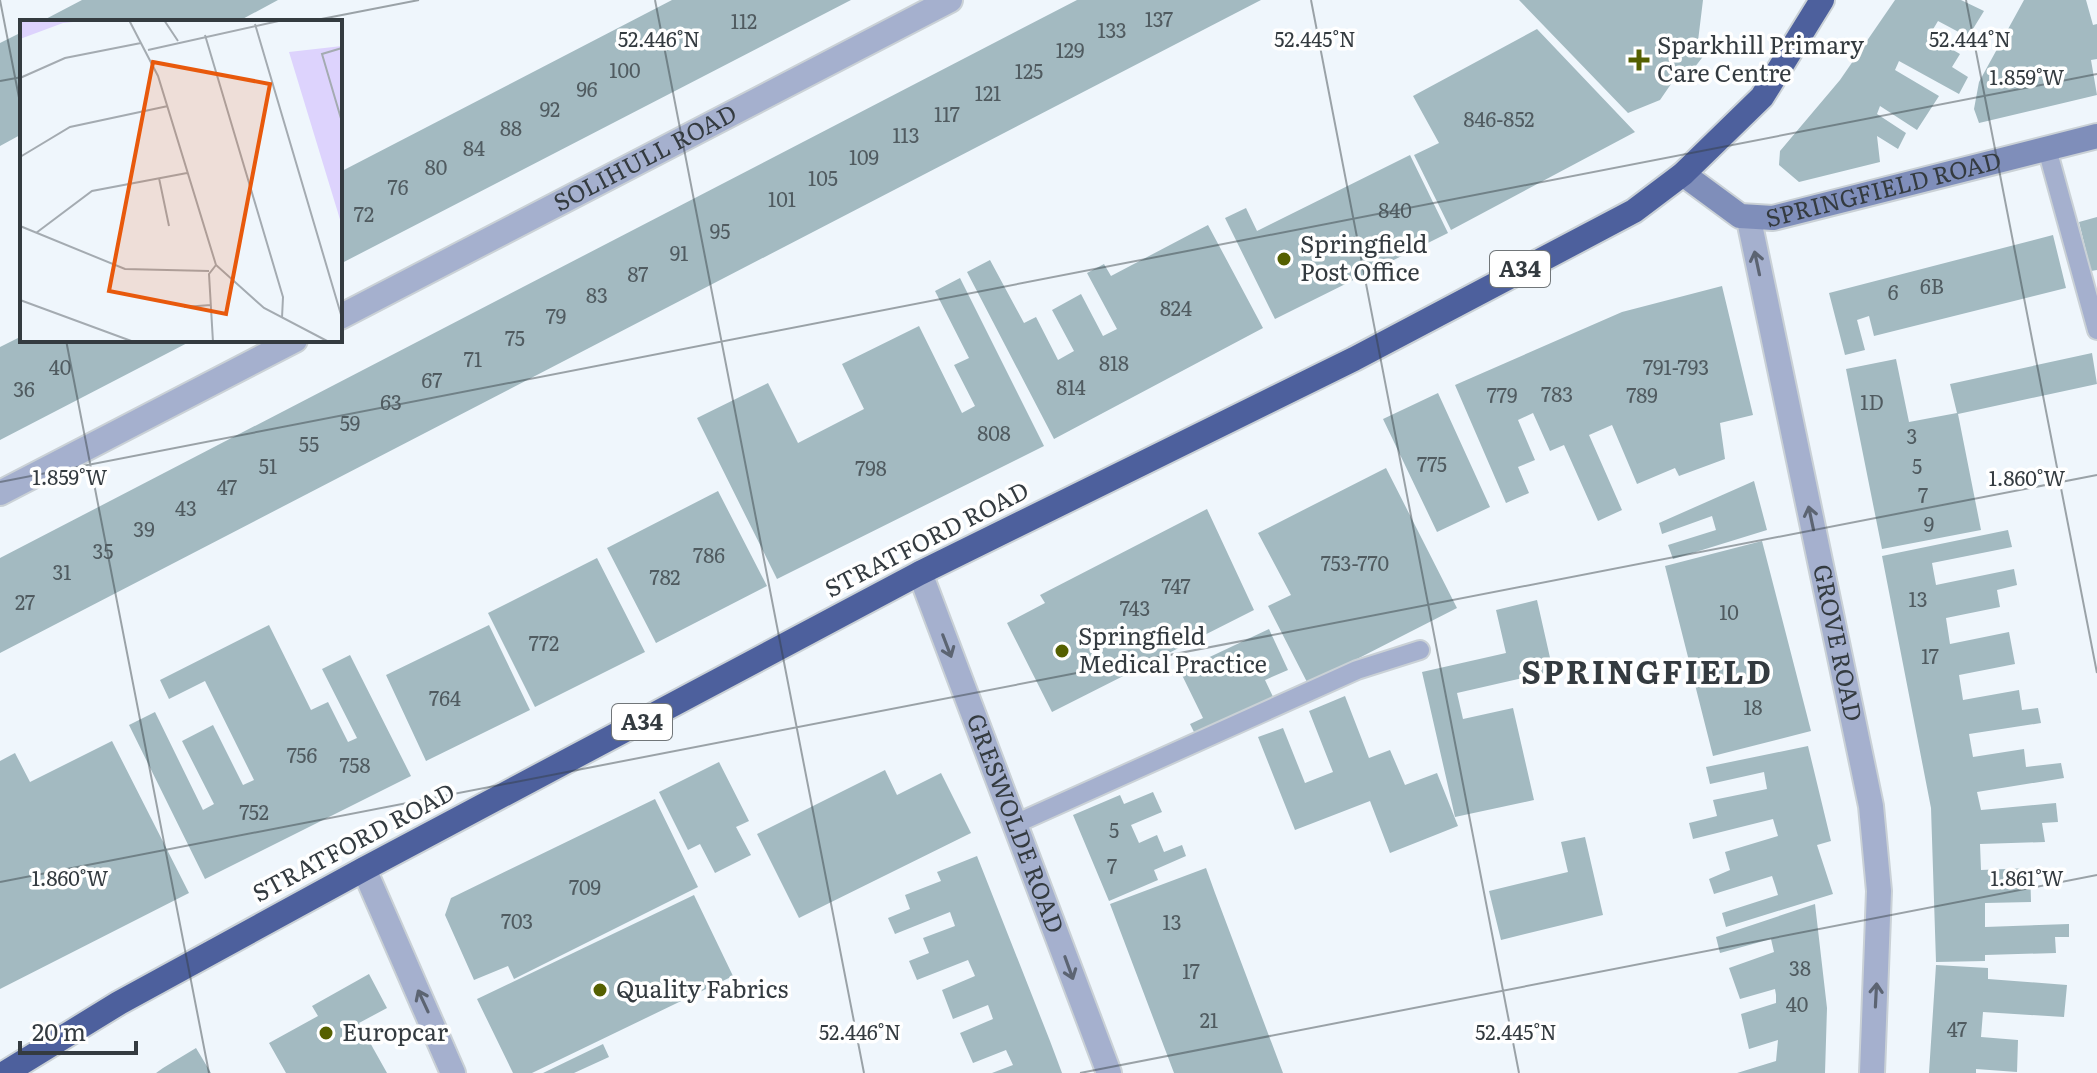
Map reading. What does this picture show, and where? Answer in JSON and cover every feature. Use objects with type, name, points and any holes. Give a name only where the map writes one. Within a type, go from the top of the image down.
[{"type":"highway","name":"STRATFORD ROAD","points":[[5,1073],[119,1003],[364,869],[920,573],[1354,359],[1634,211],[1683,174],[1762,97],[1822,0]]},
{"type":"street","name":"SOLIHULL ROAD","points":[[342,316],[950,0]]},
{"type":"street","name":"SPRINGFIELD ROAD","points":[[1683,174],[1740,216],[1749,220],[1773,218],[2097,136]]},
{"type":"street","name":"GROVE ROAD","points":[[1749,220],[1871,806],[1879,891],[1872,1073]]},
{"type":"street","points":[[0,493],[291,342]]},
{"type":"street","name":"GRESWOLDE ROAD","points":[[920,573],[1109,1073]]},
{"type":"street","points":[[364,869],[453,1073]]},
{"type":"lane","points":[[2047,149],[2097,330]]},
{"type":"lane","points":[[1015,824],[1357,670],[1420,650]]},
{"type":"building","points":[[82,0],[278,0],[241,20],[44,20]]},
{"type":"building","points":[[672,0],[851,0],[342,263],[342,171]]},
{"type":"building","points":[[1077,0],[1261,0],[0,653],[0,558]]},
{"type":"building","name":"Sparkhill Primary Care Centre","points":[[1519,0],[1703,0],[1698,41],[1708,50],[1688,76],[1680,71],[1660,100],[1628,113]]},
{"type":"building","points":[[1895,0],[1961,0],[1984,11],[1968,37],[1938,21],[1929,36],[1960,54],[1952,67],[1968,77],[1959,94],[1899,61],[1895,70],[1939,96],[1917,130],[1880,106],[1877,114],[1906,133],[1898,149],[1877,136],[1880,162],[1799,182],[1779,165],[1780,151],[1840,80]]},
{"type":"building","points":[[2024,0],[2086,0],[2093,25],[2097,24],[2097,59],[2091,60],[2097,95],[1979,123],[1974,109],[1979,82]]},
{"type":"building","points":[[1537,29],[1635,132],[1451,230],[1414,155],[1439,143],[1413,96]]},
{"type":"building","points":[[20,33],[20,135],[0,146],[0,43]]},
{"type":"building","points":[[1410,155],[1448,233],[1275,319],[1225,218],[1246,208],[1257,231]]},
{"type":"building","points":[[2097,217],[2097,270],[2091,271],[2079,222]]},
{"type":"building","points":[[1208,225],[1263,328],[1054,439],[967,272],[990,260],[1024,323],[1036,317],[1058,360],[1074,351],[1052,310],[1081,294],[1103,336],[1117,329],[1087,273],[1104,264],[1111,276]]},
{"type":"building","points":[[2053,235],[2066,288],[1874,336],[1869,316],[1857,320],[1865,350],[1845,355],[1829,293]]},
{"type":"building","points":[[960,278],[1044,446],[777,579],[697,418],[768,383],[798,443],[864,409],[842,364],[919,326],[962,413],[975,406],[954,365],[969,358],[935,291]]},
{"type":"building","points":[[1722,286],[1753,415],[1720,423],[1725,459],[1679,476],[1675,468],[1637,484],[1612,425],[1589,435],[1622,510],[1598,521],[1564,445],[1550,451],[1533,413],[1518,420],[1535,460],[1518,467],[1529,493],[1506,503],[1455,385],[1622,312]]},
{"type":"building","points":[[20,337],[20,342],[189,342],[0,440],[0,347]]},
{"type":"building","points":[[2092,353],[2097,384],[1958,414],[1981,530],[1882,549],[1846,369],[1896,359],[1909,422],[1957,413],[1950,384]]},
{"type":"building","points":[[1438,393],[1490,507],[1437,532],[1383,419]]},
{"type":"building","points":[[1386,468],[1457,608],[1308,684],[1268,606],[1291,595],[1258,533]]},
{"type":"building","points":[[1754,481],[1767,530],[1673,559],[1668,545],[1716,530],[1712,516],[1662,534],[1659,523]]},
{"type":"building","points":[[718,491],[767,586],[656,643],[607,548]]},
{"type":"building","points":[[1207,509],[1254,610],[1052,712],[1007,623],[1045,603],[1040,595]]},
{"type":"building","points":[[2008,530],[2012,547],[1932,563],[1936,585],[2014,569],[2017,585],[1997,590],[2000,607],[1946,618],[1950,644],[2009,632],[2015,664],[1959,675],[1963,700],[2019,690],[2022,710],[2038,708],[2041,723],[1969,734],[1973,757],[2024,749],[2026,767],[2061,763],[2064,778],[1977,792],[1981,810],[2056,803],[2058,822],[2042,823],[2045,842],[1980,844],[1981,870],[2030,868],[2031,902],[1985,903],[1985,927],[2069,924],[2069,937],[2055,937],[2056,953],[1985,955],[1985,961],[1936,962],[1931,808],[1882,556]]},
{"type":"building","points":[[1762,541],[1811,731],[1713,756],[1665,566]]},
{"type":"building","points":[[597,558],[645,652],[535,707],[488,613]]},
{"type":"building","points":[[1537,600],[1553,671],[1457,693],[1463,719],[1513,708],[1534,800],[1455,817],[1422,672],[1506,653],[1496,610]]},
{"type":"building","points":[[269,625],[311,710],[328,702],[348,742],[357,738],[322,669],[350,655],[411,776],[205,879],[129,725],[155,712],[203,810],[214,804],[182,741],[213,725],[243,785],[254,780],[205,681],[169,699],[160,680]]},
{"type":"building","points":[[489,625],[530,710],[426,761],[386,675]]},
{"type":"building","points":[[1269,629],[1288,670],[1265,680],[1276,703],[1198,740],[1190,724],[1203,718],[1180,671]]},
{"type":"building","points":[[1345,696],[1369,758],[1390,750],[1405,785],[1437,773],[1458,826],[1390,853],[1370,801],[1295,830],[1258,737],[1283,728],[1305,783],[1333,772],[1309,711]]},
{"type":"building","points":[[112,741],[189,893],[0,989],[0,761],[15,753],[30,782]]},
{"type":"building","points":[[1808,746],[1831,841],[1817,845],[1833,894],[1726,927],[1722,913],[1778,895],[1772,876],[1714,894],[1709,879],[1730,870],[1725,852],[1778,836],[1773,819],[1693,839],[1689,823],[1717,816],[1713,800],[1767,789],[1764,772],[1710,784],[1706,767]]},
{"type":"building","points":[[719,762],[749,821],[736,827],[751,855],[715,873],[700,844],[688,850],[659,792]]},
{"type":"building","points":[[885,770],[897,795],[941,773],[971,833],[799,918],[757,834]]},
{"type":"building","points":[[1153,792],[1162,812],[1131,825],[1139,843],[1157,835],[1164,852],[1182,845],[1186,856],[1154,870],[1158,880],[1109,901],[1073,815],[1120,795],[1124,804]]},
{"type":"building","points":[[655,799],[698,887],[514,979],[508,966],[474,980],[445,915],[451,898]]},
{"type":"building","points":[[1585,837],[1603,915],[1501,940],[1489,891],[1568,872],[1561,842]]},
{"type":"building","points":[[977,856],[1062,1073],[992,1073],[1013,1065],[1006,1050],[973,1063],[960,1033],[993,1019],[988,1005],[953,1019],[942,990],[975,976],[968,960],[917,980],[909,961],[929,953],[923,938],[955,926],[950,912],[895,934],[888,918],[910,909],[905,895],[941,881],[937,872]]},
{"type":"building","points":[[1206,868],[1283,1073],[1174,1073],[1110,904]]},
{"type":"building","name":"Quality Fabrics","points":[[694,895],[733,976],[532,1073],[513,1073],[477,999]]},
{"type":"building","points":[[1815,904],[1827,1008],[1825,1073],[1737,1073],[1776,1061],[1778,1040],[1749,1049],[1741,1014],[1776,1003],[1776,995],[1775,989],[1740,999],[1729,968],[1774,952],[1771,939],[1720,953],[1716,937]]},
{"type":"building","points":[[1936,965],[1988,968],[1988,979],[2067,985],[2064,1017],[1983,1012],[1981,1037],[2018,1040],[2017,1072],[1976,1069],[1976,1073],[1929,1073]]},
{"type":"building","name":"Europcar","points":[[369,974],[387,1008],[359,1023],[387,1073],[286,1073],[269,1043],[318,1016],[312,1006]]},
{"type":"building","points":[[603,1044],[609,1057],[574,1073],[543,1073]]},
{"type":"building","points":[[196,1048],[211,1073],[156,1073],[163,1068]]},
{"type":"place","name":"Sparkhill Primary Care Centre","points":[[1639,60]]},
{"type":"place","name":"Springfield Post Office","points":[[1284,259]]},
{"type":"place","name":"Springfield Medical Practice","points":[[1062,651]]},
{"type":"place","name":"Quality Fabrics","points":[[600,990]]},
{"type":"place","name":"Europcar","points":[[326,1033]]},
{"type":"district","name":"SPRINGFIELD","points":[[1647,673]]}]
